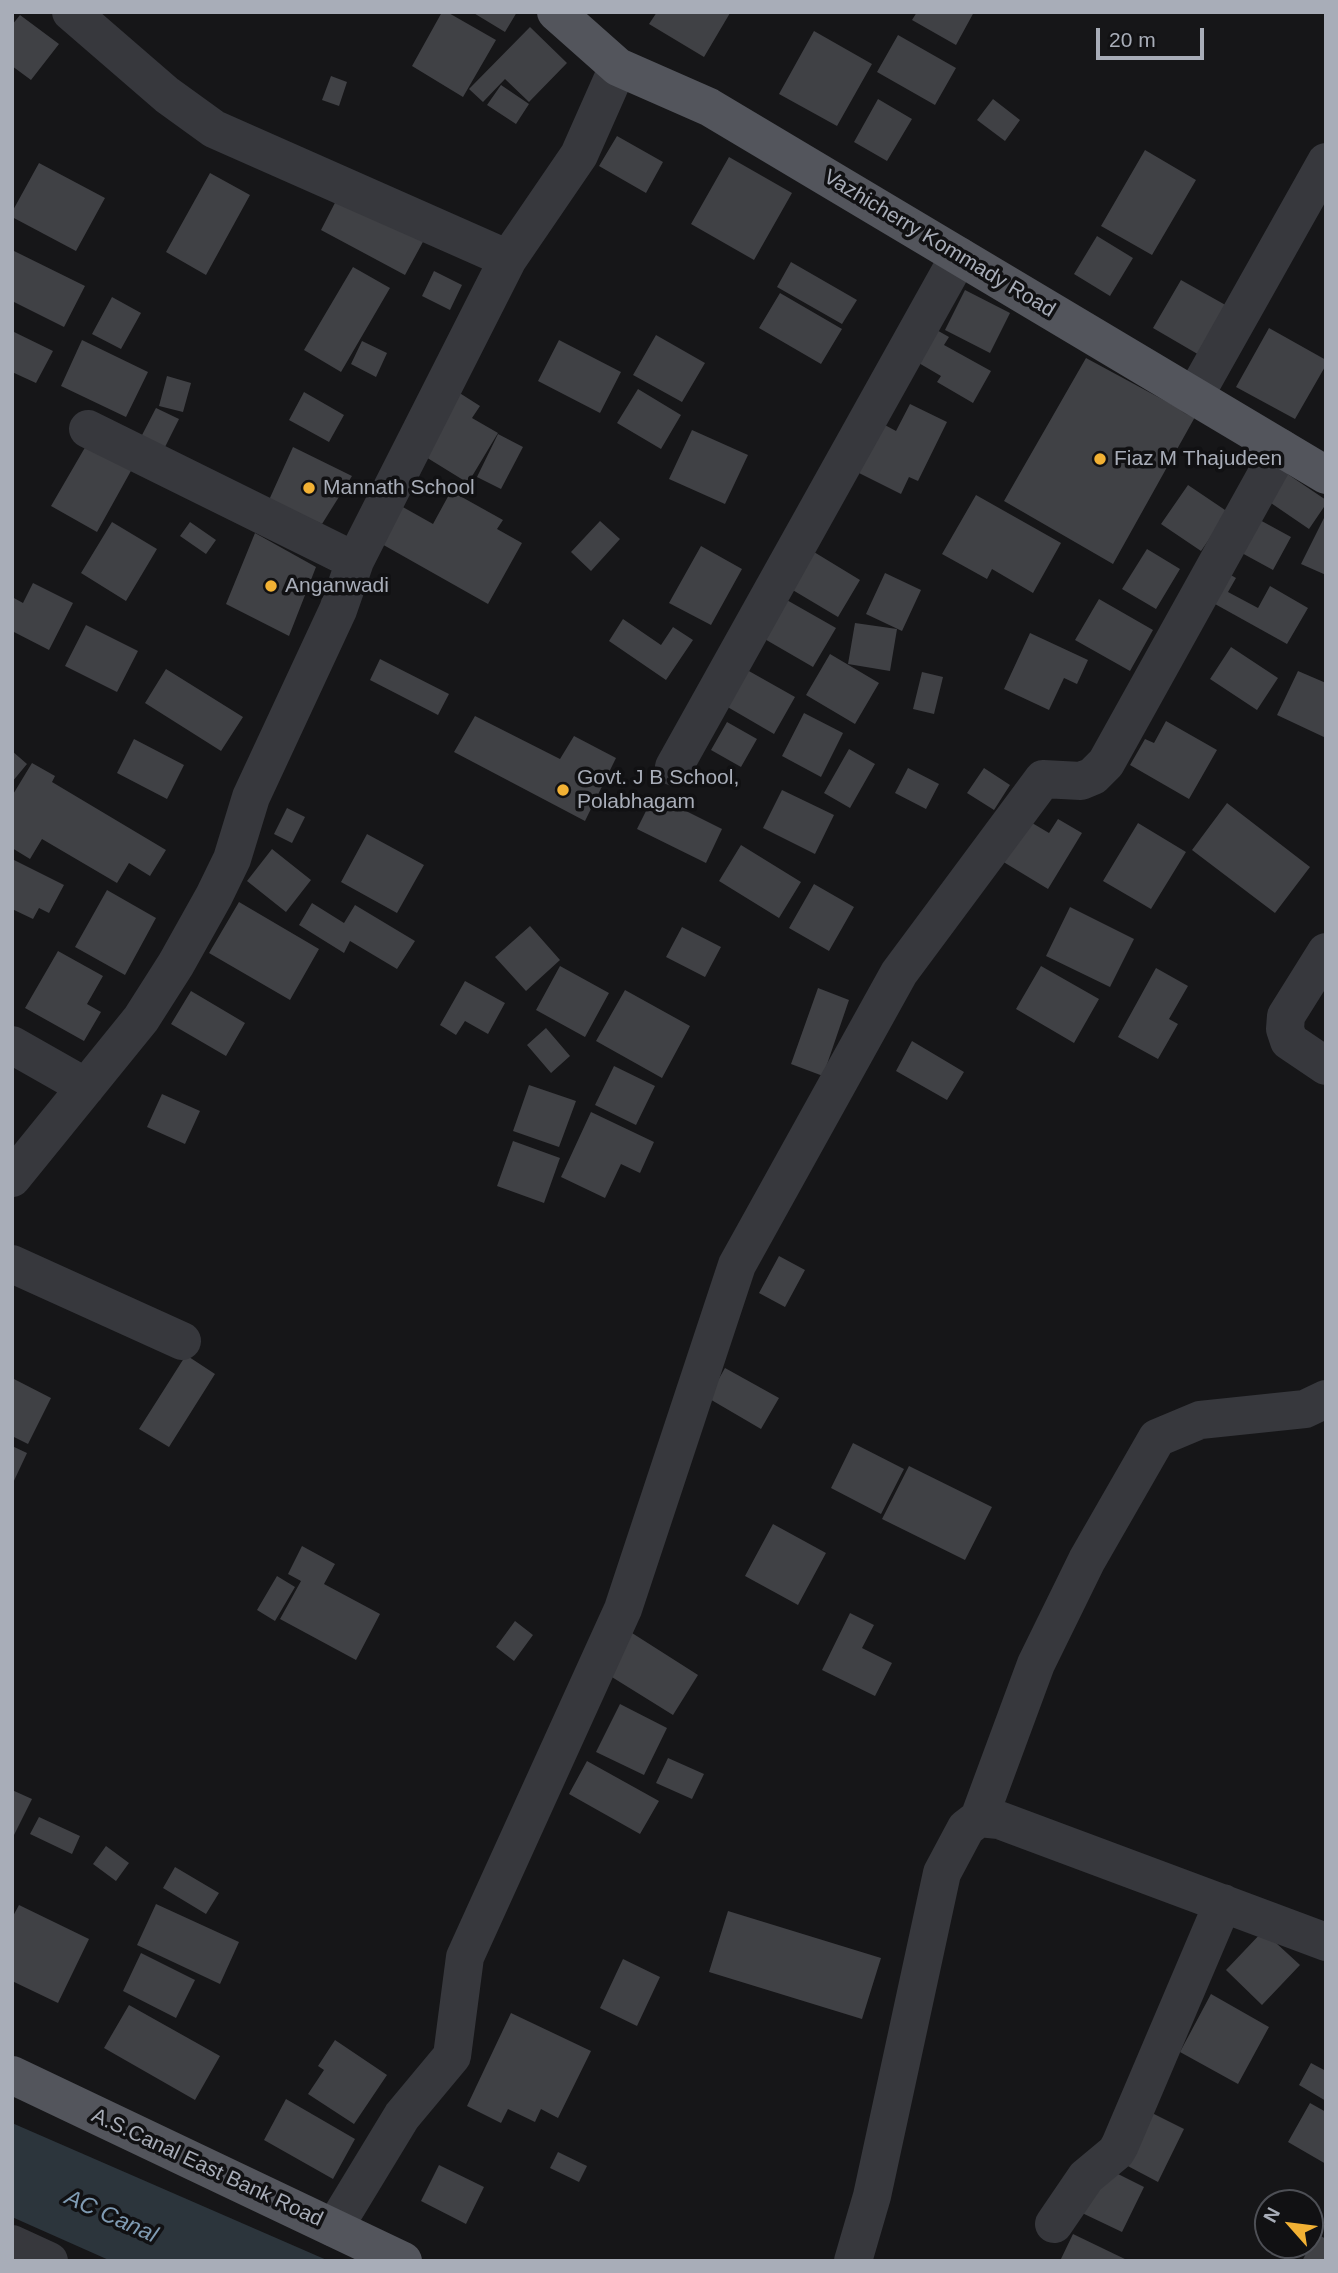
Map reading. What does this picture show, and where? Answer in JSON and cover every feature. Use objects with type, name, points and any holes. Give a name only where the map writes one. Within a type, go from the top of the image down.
[{"type":"main road","name":"Vazhicherry Kommady Road","points":[[556,12],[618,66],[709,107],[1326,475]]},
{"type":"main road","name":"A.S.Canal East Bank Road","points":[[12,2075],[403,2261]]},
{"type":"street","points":[[71,12],[167,95],[214,129],[508,259]]},
{"type":"street","points":[[12,1178],[141,1019],[214,897],[232,859],[251,797],[338,610],[355,561],[508,259],[579,155],[618,66]]},
{"type":"street","points":[[1194,397],[1326,162]]},
{"type":"street","points":[[674,767],[959,256]]},
{"type":"street","points":[[89,429],[355,561]]},
{"type":"street","points":[[334,2228],[402,2116],[452,2056],[466,1957],[623,1609],[737,1265],[907,962],[1043,779],[1081,781],[1093,776],[1106,763],[1281,448]]},
{"type":"street","points":[[1326,952],[1286,1016],[1284,1029],[1289,1041],[1326,1066]]},
{"type":"street","points":[[12,1045],[86,1087]]},
{"type":"street","points":[[12,1264],[182,1340]]},
{"type":"street","points":[[853,2261],[872,2196],[942,1872],[966,1828],[979,1818],[1036,1664],[1087,1560],[1157,1438],[1200,1420],[1305,1409],[1326,1399]]},
{"type":"street","points":[[979,1818],[999,1820],[1326,1942]]},
{"type":"street","points":[[1054,2224],[1086,2177],[1116,2152],[1120,2145],[1223,1903]]},
{"type":"street","points":[[12,2244],[49,2261]]},
{"type":"water","name":"AC Canal","points":[[12,2123],[329,2261],[111,2261],[12,2217]]},
{"type":"building","points":[[442,12],[447,12],[496,40],[463,97],[412,66]]},
{"type":"building","points":[[472,12],[517,12],[505,32]]},
{"type":"building","points":[[657,12],[730,13],[704,57],[649,24]]},
{"type":"building","points":[[917,12],[974,12],[956,45],[912,20]]},
{"type":"building","points":[[20,15],[59,44],[31,80],[12,66],[12,25]]},
{"type":"building","points":[[530,27],[567,63],[529,102],[505,79],[483,102],[469,89]]},
{"type":"building","points":[[814,31],[872,64],[837,126],[779,94]]},
{"type":"building","points":[[898,35],[956,68],[935,105],[877,72]]},
{"type":"building","points":[[331,76],[347,82],[339,106],[322,100]]},
{"type":"building","points":[[501,85],[529,104],[516,124],[487,105]]},
{"type":"building","points":[[878,99],[912,119],[887,161],[854,142]]},
{"type":"building","points":[[993,99],[1020,120],[1005,141],[977,120]]},
{"type":"building","points":[[617,136],[663,162],[646,193],[599,166]]},
{"type":"building","points":[[1145,150],[1196,180],[1152,255],[1101,226]]},
{"type":"building","points":[[729,157],[792,193],[754,260],[691,224]]},
{"type":"building","points":[[39,163],[105,198],[76,251],[12,217],[12,212]]},
{"type":"building","points":[[210,173],[250,195],[206,275],[166,252]]},
{"type":"building","points":[[339,195],[424,240],[405,275],[321,230]]},
{"type":"building","points":[[1097,236],[1133,258],[1110,296],[1074,274]]},
{"type":"building","points":[[12,250],[85,286],[64,327],[12,301]]},
{"type":"building","points":[[791,262],[857,300],[842,324],[777,287]]},
{"type":"building","points":[[353,267],[390,288],[341,372],[304,350]]},
{"type":"building","points":[[434,271],[462,285],[450,310],[422,296]]},
{"type":"building","points":[[1181,280],[1229,307],[1201,356],[1153,328]]},
{"type":"building","points":[[965,290],[1010,313],[990,353],[945,330]]},
{"type":"building","points":[[780,293],[842,329],[821,364],[759,328]]},
{"type":"building","points":[[112,297],[141,313],[121,349],[92,334]]},
{"type":"building","points":[[919,320],[949,337],[944,345],[991,371],[973,403],[937,382],[941,376],[900,352]]},
{"type":"building","points":[[1269,328],[1326,360],[1326,365],[1295,419],[1236,387]]},
{"type":"building","points":[[12,331],[53,351],[36,383],[12,372]]},
{"type":"building","points":[[656,335],[705,363],[682,402],[633,375]]},
{"type":"building","points":[[82,340],[148,372],[126,417],[61,386]]},
{"type":"building","points":[[559,340],[621,372],[600,413],[538,381]]},
{"type":"building","points":[[362,341],[387,353],[376,377],[351,364]]},
{"type":"building","name":"Fiaz M Thajudeen","points":[[1086,358],[1195,417],[1113,564],[1004,501]]},
{"type":"building","points":[[167,376],[191,383],[183,412],[159,406]]},
{"type":"building","points":[[638,389],[681,415],[661,449],[617,423]]},
{"type":"building","points":[[304,392],[344,415],[329,442],[289,420]]},
{"type":"building","points":[[458,392],[480,406],[472,418],[498,433],[468,483],[421,454]]},
{"type":"building","points":[[910,404],[947,422],[918,481],[909,477],[901,494],[859,473],[883,424],[896,431]]},
{"type":"building","points":[[156,408],[179,419],[164,449],[141,437]]},
{"type":"building","points":[[692,430],[748,455],[725,504],[669,479]]},
{"type":"building","points":[[498,434],[523,447],[501,489],[477,477]]},
{"type":"building","points":[[87,444],[132,469],[97,532],[51,506]]},
{"type":"building","name":"Mannath School","points":[[293,447],[352,476],[322,524],[269,500]]},
{"type":"building","points":[[1286,473],[1326,500],[1309,529],[1268,501]]},
{"type":"building","points":[[1188,485],[1228,512],[1201,551],[1161,524]]},
{"type":"building","points":[[451,491],[503,520],[497,529],[522,543],[488,604],[380,543],[401,506],[433,524]]},
{"type":"building","points":[[976,495],[1061,543],[1033,593],[992,569],[987,579],[942,554]]},
{"type":"building","points":[[1326,514],[1326,575],[1301,564]]},
{"type":"building","points":[[1258,519],[1291,537],[1273,570],[1240,552]]},
{"type":"building","points":[[600,521],[620,539],[591,571],[571,552]]},
{"type":"building","points":[[112,522],[157,549],[126,601],[81,573]]},
{"type":"building","points":[[190,522],[216,540],[206,554],[180,536]]},
{"type":"building","name":"Anganwadi","points":[[255,533],[316,567],[289,636],[226,604]]},
{"type":"building","points":[[701,546],[742,569],[711,625],[669,603]]},
{"type":"building","points":[[1147,549],[1180,569],[1156,609],[1122,589]]},
{"type":"building","points":[[814,552],[860,580],[838,617],[791,589]]},
{"type":"building","points":[[1222,570],[1236,578],[1228,592],[1258,608],[1270,586],[1308,608],[1287,644],[1206,599]]},
{"type":"building","points":[[885,573],[921,590],[902,631],[866,614]]},
{"type":"building","points":[[33,583],[73,603],[49,650],[12,631],[12,597],[23,603]]},
{"type":"building","points":[[778,595],[836,628],[813,667],[756,634]]},
{"type":"building","points":[[1099,599],[1153,630],[1130,671],[1075,640]]},
{"type":"building","points":[[623,619],[661,645],[673,627],[693,640],[666,680],[609,641]]},
{"type":"building","points":[[855,623],[897,629],[890,671],[848,664]]},
{"type":"building","points":[[86,625],[138,651],[117,692],[65,666]]},
{"type":"building","points":[[1030,633],[1088,660],[1077,684],[1064,678],[1049,710],[1004,689]]},
{"type":"building","points":[[1231,647],[1278,678],[1257,710],[1210,679]]},
{"type":"building","points":[[830,654],[879,683],[855,724],[806,695]]},
{"type":"building","points":[[380,659],[449,694],[438,715],[370,680]]},
{"type":"building","points":[[740,666],[795,697],[774,734],[719,702]]},
{"type":"building","points":[[166,669],[243,717],[221,751],[145,703]]},
{"type":"building","points":[[1298,671],[1326,683],[1326,738],[1277,715]]},
{"type":"building","points":[[922,672],[943,677],[934,714],[913,709]]},
{"type":"building","points":[[804,713],[843,733],[821,777],[782,756]]},
{"type":"building","name":"Govt. J B School, Polabhagam","points":[[475,716],[560,759],[574,736],[616,758],[585,821],[454,752]]},
{"type":"building","points":[[1166,721],[1217,750],[1189,799],[1130,765],[1145,739],[1154,743]]},
{"type":"building","points":[[727,722],[757,739],[741,767],[711,750]]},
{"type":"building","points":[[134,739],[184,765],[167,799],[117,773]]},
{"type":"building","points":[[849,749],[875,764],[850,808],[824,793]]},
{"type":"building","points":[[12,751],[27,764],[12,782]]},
{"type":"building","points":[[32,763],[55,776],[52,782],[166,850],[150,876],[129,863],[117,883],[42,839],[30,859],[12,848],[12,796]]},
{"type":"building","points":[[908,768],[939,784],[926,809],[895,793]]},
{"type":"building","points":[[984,768],[1010,785],[994,810],[967,793]]},
{"type":"building","points":[[782,790],[834,815],[815,854],[763,828]]},
{"type":"building","points":[[654,795],[722,829],[706,863],[637,829]]},
{"type":"building","points":[[1227,803],[1310,867],[1275,913],[1192,850]]},
{"type":"building","points":[[287,808],[305,817],[292,843],[274,834]]},
{"type":"building","points":[[1017,814],[1049,833],[1058,819],[1082,833],[1048,889],[992,855]]},
{"type":"building","points":[[1138,823],[1186,852],[1151,909],[1103,881]]},
{"type":"building","points":[[367,834],[424,865],[397,913],[341,882]]},
{"type":"building","points":[[741,845],[801,882],[779,918],[719,881]]},
{"type":"building","points":[[272,849],[311,880],[286,912],[247,881]]},
{"type":"building","points":[[12,859],[64,885],[49,913],[39,908],[33,919],[12,909]]},
{"type":"building","points":[[814,884],[854,907],[829,951],[789,928]]},
{"type":"building","points":[[107,890],[156,918],[125,975],[75,947]]},
{"type":"building","points":[[239,902],[319,949],[290,1000],[209,953]]},
{"type":"building","points":[[312,903],[344,923],[355,905],[415,941],[397,969],[350,941],[344,953],[299,925]]},
{"type":"building","points":[[1070,907],[1134,939],[1110,987],[1046,956]]},
{"type":"building","points":[[530,926],[560,960],[526,991],[495,957]]},
{"type":"building","points":[[682,927],[721,947],[705,977],[666,957]]},
{"type":"building","points":[[58,951],[103,976],[87,1004],[101,1012],[84,1041],[25,1008]]},
{"type":"building","points":[[560,966],[609,993],[585,1037],[536,1010]]},
{"type":"building","points":[[1041,966],[1099,999],[1074,1043],[1016,1009]]},
{"type":"building","points":[[1156,968],[1188,986],[1169,1019],[1178,1024],[1158,1059],[1118,1037]]},
{"type":"building","points":[[465,981],[505,1003],[488,1034],[465,1021],[456,1035],[440,1025]]},
{"type":"building","points":[[818,988],[849,1000],[823,1076],[791,1064]]},
{"type":"building","points":[[625,990],[690,1026],[662,1078],[596,1041]]},
{"type":"building","points":[[191,991],[245,1023],[226,1056],[171,1024]]},
{"type":"building","points":[[546,1028],[570,1056],[551,1073],[527,1045]]},
{"type":"building","points":[[912,1041],[964,1072],[947,1100],[896,1071]]},
{"type":"building","points":[[614,1066],[655,1086],[636,1125],[595,1105]]},
{"type":"building","points":[[529,1085],[576,1101],[559,1147],[513,1131]]},
{"type":"building","points":[[162,1094],[200,1111],[185,1144],[147,1127]]},
{"type":"building","points":[[591,1112],[654,1142],[640,1173],[621,1164],[605,1198],[561,1177]]},
{"type":"building","points":[[513,1141],[560,1158],[544,1203],[497,1186]]},
{"type":"building","points":[[779,1256],[805,1270],[785,1307],[759,1293]]},
{"type":"building","points":[[186,1355],[215,1374],[169,1447],[139,1429]]},
{"type":"building","points":[[725,1368],[779,1398],[761,1429],[708,1398]]},
{"type":"building","points":[[12,1378],[51,1398],[28,1444],[12,1436]]},
{"type":"building","points":[[853,1443],[904,1469],[881,1514],[831,1488]]},
{"type":"building","points":[[12,1446],[27,1453],[12,1485]]},
{"type":"building","points":[[909,1466],[992,1507],[965,1560],[882,1519]]},
{"type":"building","points":[[773,1524],[826,1553],[798,1605],[745,1576]]},
{"type":"building","points":[[302,1546],[335,1564],[324,1584],[380,1614],[356,1660],[280,1619],[301,1581],[288,1574]]},
{"type":"building","points":[[277,1576],[295,1587],[275,1621],[257,1610]]},
{"type":"building","points":[[850,1613],[874,1625],[862,1648],[892,1663],[875,1696],[822,1670]]},
{"type":"building","points":[[515,1621],[533,1635],[514,1661],[496,1647]]},
{"type":"building","points":[[632,1633],[698,1675],[673,1715],[607,1674]]},
{"type":"building","points":[[620,1704],[667,1728],[644,1775],[596,1752]]},
{"type":"building","points":[[668,1758],[704,1774],[692,1799],[656,1783]]},
{"type":"building","points":[[587,1761],[659,1801],[640,1834],[569,1794]]},
{"type":"building","points":[[12,1790],[32,1799],[12,1839]]},
{"type":"building","points":[[39,1817],[80,1836],[72,1854],[30,1834]]},
{"type":"building","points":[[106,1846],[129,1863],[116,1881],[93,1864]]},
{"type":"building","points":[[175,1867],[219,1893],[206,1914],[163,1888]]},
{"type":"building","points":[[156,1904],[239,1942],[220,1984],[137,1945]]},
{"type":"building","points":[[19,1905],[89,1939],[58,2003],[12,1981],[12,1918]]},
{"type":"building","points":[[728,1911],[881,1958],[862,2019],[709,1972]]},
{"type":"building","points":[[1263,1931],[1300,1965],[1262,2005],[1226,1970]]},
{"type":"building","points":[[141,1953],[195,1980],[176,2018],[123,1991]]},
{"type":"building","points":[[623,1959],[660,1977],[637,2026],[600,2008]]},
{"type":"building","points":[[1211,1994],[1269,2027],[1238,2084],[1180,2052]]},
{"type":"building","points":[[129,2005],[220,2056],[195,2100],[104,2048]]},
{"type":"building","points":[[511,2013],[591,2051],[558,2118],[541,2109],[535,2122],[508,2109],[501,2123],[467,2106]]},
{"type":"building","points":[[335,2040],[387,2075],[354,2124],[308,2094],[324,2070],[318,2066]]},
{"type":"building","points":[[1311,2063],[1326,2071],[1326,2101],[1299,2085]]},
{"type":"building","points":[[286,2099],[355,2139],[333,2179],[264,2140]]},
{"type":"building","points":[[1310,2103],[1326,2112],[1326,2164],[1288,2142]]},
{"type":"building","points":[[1150,2112],[1184,2129],[1158,2182],[1124,2164]]},
{"type":"building","points":[[558,2152],[587,2166],[579,2182],[550,2168]]},
{"type":"building","points":[[439,2165],[484,2187],[466,2224],[421,2201]]},
{"type":"building","points":[[1102,2166],[1144,2187],[1122,2232],[1080,2212]]},
{"type":"building","points":[[1073,2234],[1129,2261],[1060,2261]]},
{"type":"building","points":[[1324,2238],[1326,2239],[1326,2261],[1302,2261],[1324,2259]]},
{"type":"place","name":"Fiaz M Thajudeen","points":[[1100,459]]},
{"type":"place","name":"Mannath School","points":[[309,488]]},
{"type":"place","name":"Anganwadi","points":[[271,586]]},
{"type":"place","name":"Govt. J B School, Polabhagam","points":[[563,790]]}]
